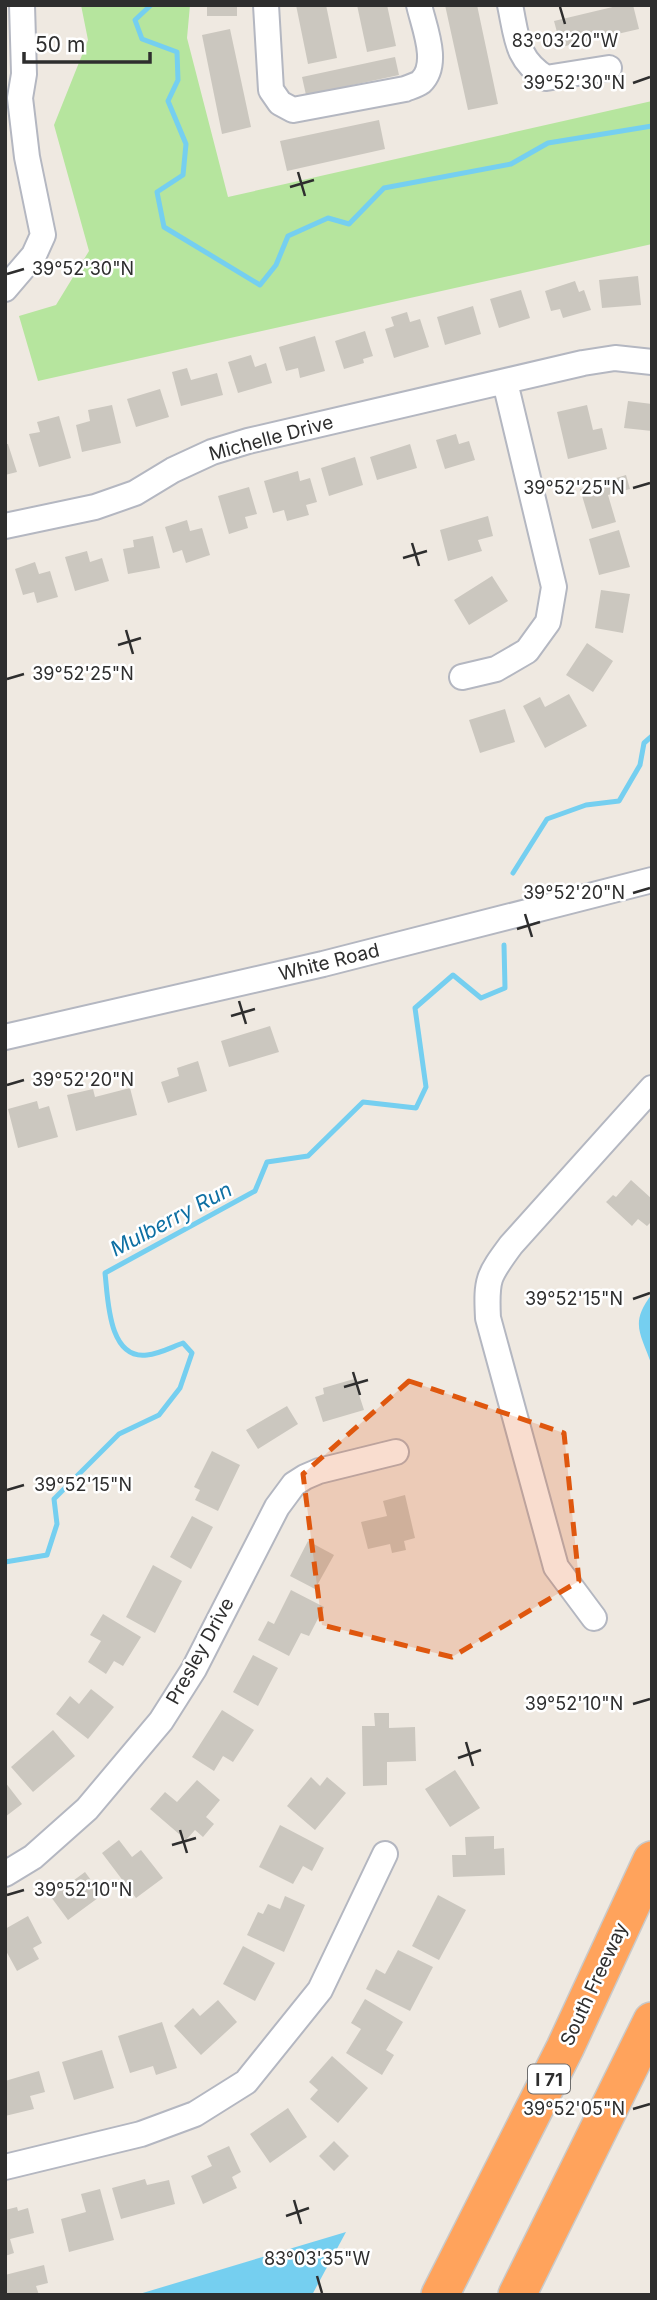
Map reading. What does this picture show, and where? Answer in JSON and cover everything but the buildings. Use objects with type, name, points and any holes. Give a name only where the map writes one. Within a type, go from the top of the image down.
[{"type":"highway","name":"South Freeway","points":[[440,2295],[565,2048],[652,1860]]},
{"type":"highway","points":[[517,2295],[652,2021]]},
{"type":"street","points":[[5,289],[34,255],[43,235],[27,157],[20,98],[24,74],[22,5]]},
{"type":"street","points":[[266,5],[271,90],[280,103],[293,110],[405,89],[420,83],[429,70],[430,54],[419,5]]},
{"type":"street","points":[[510,5],[518,46],[530,68],[546,78],[609,68]]},
{"type":"street","name":"Michelle Drive","points":[[5,526],[95,507],[135,493],[173,470],[212,452],[248,441],[583,363],[615,358],[652,362]]},
{"type":"street","points":[[462,677],[496,669],[527,652],[548,622],[554,587],[505,382]]},
{"type":"street","name":"White Road","points":[[5,1037],[323,964],[652,880]]},
{"type":"street","points":[[594,1618],[556,1567],[488,1318],[486,1288],[492,1270],[511,1245],[652,1088]]},
{"type":"street","name":"Presley Drive","points":[[5,1874],[33,1857],[87,1809],[161,1721],[194,1668],[278,1507],[294,1484],[318,1471],[397,1452]]},
{"type":"street","points":[[5,2167],[141,2134],[195,2114],[246,2082],[320,1990],[385,1854]]},
{"type":"highlighted area","points":[[409,1381],[564,1433],[579,1581],[452,1657],[322,1625],[303,1474]]},
{"type":"green space","points":[[81,5],[190,5],[187,38],[228,197],[652,101],[652,244],[38,381],[19,316],[56,305],[89,251],[54,125],[88,40]]},
{"type":"water","points":[[652,1294],[652,1366],[641,1337],[639,1321]]},
{"type":"water","points":[[346,2232],[312,2295],[136,2295]]},
{"type":"waterway","points":[[151,5],[135,20],[142,39],[177,52],[178,80],[168,101],[186,144],[183,175],[157,192],[164,227],[260,285],[276,265],[288,236],[328,218],[349,224],[384,188],[511,164],[548,143],[652,126]]},
{"type":"waterway","name":"Mulberry Run","points":[[513,873],[547,819],[586,805],[619,801],[640,765],[644,743],[652,736]]},
{"type":"waterway","name":"Mulberry Run","points":[[5,1562],[47,1555],[57,1524],[54,1499],[119,1434],[159,1415],[180,1388],[192,1353],[183,1343],[147,1355],[134,1354],[124,1348],[112,1325],[105,1273],[255,1191],[267,1162],[308,1156],[363,1102],[416,1108],[426,1087],[415,1008],[453,975],[481,998],[505,988],[504,945]]}]
